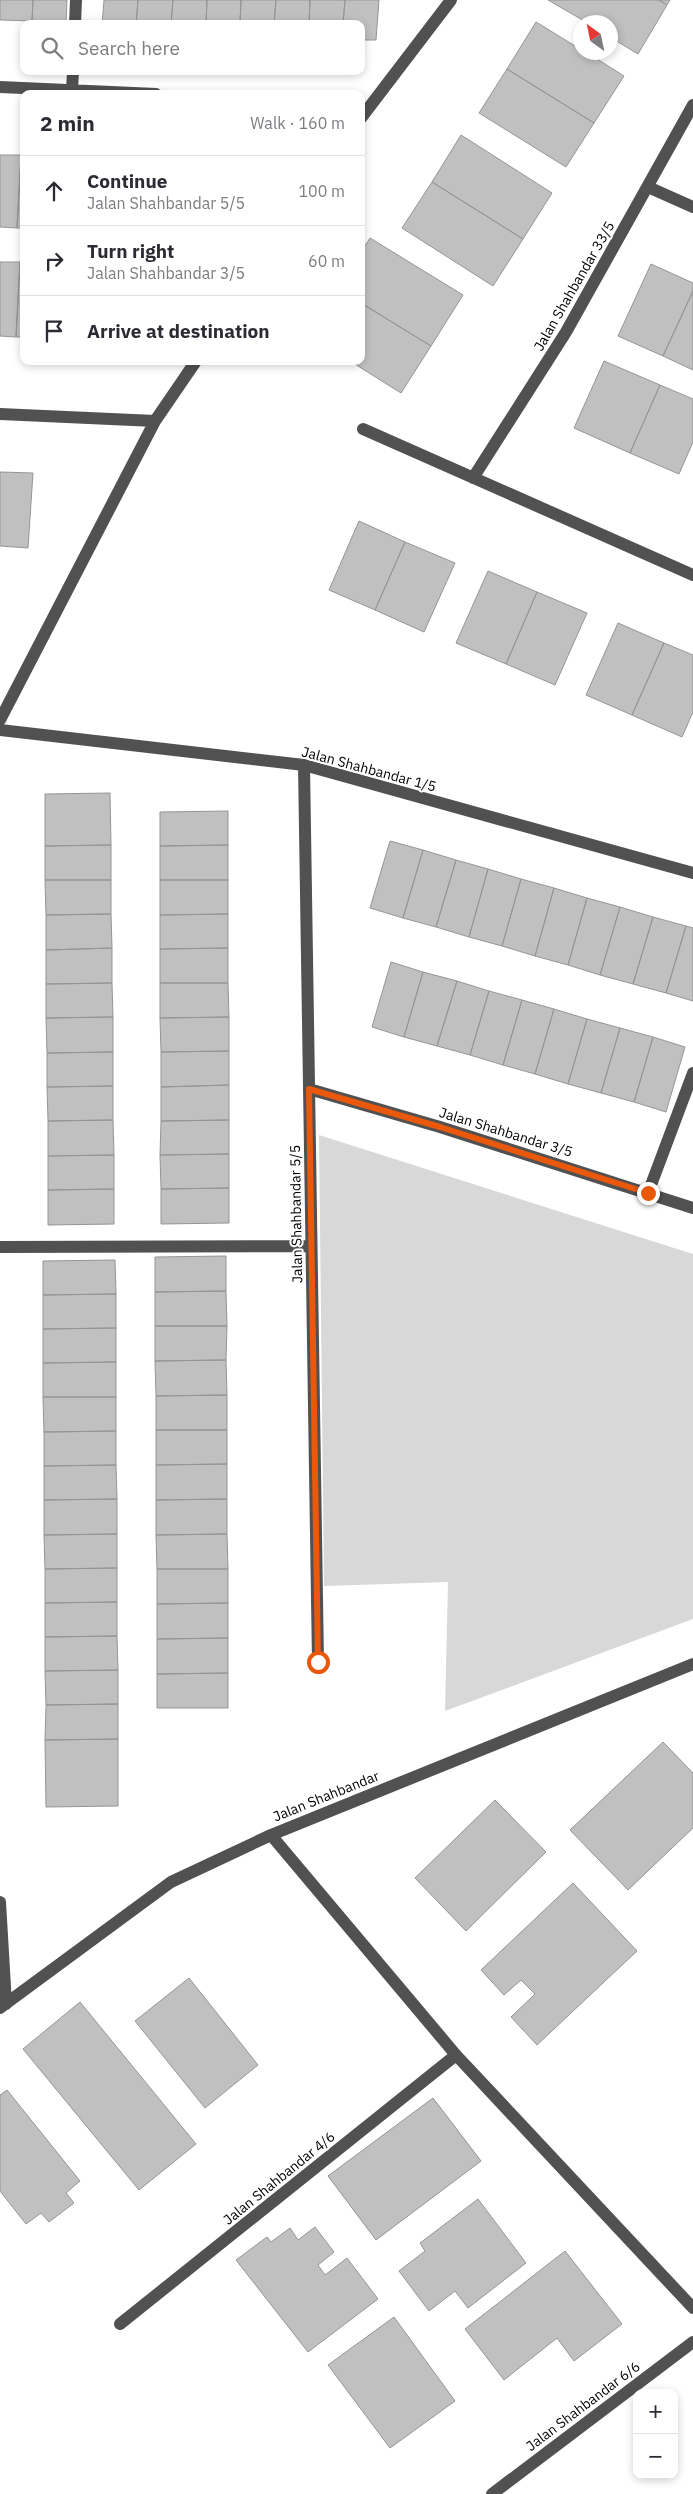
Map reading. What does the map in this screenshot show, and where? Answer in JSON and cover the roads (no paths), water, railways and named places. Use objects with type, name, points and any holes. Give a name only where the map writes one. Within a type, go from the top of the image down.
[{"type":"street","points":[[75,20],[76,0]]},
{"type":"street","points":[[366,102],[451,0]]},
{"type":"street","points":[[0,87],[72,90],[73,75]]},
{"type":"street","name":"Jalan Shahbandar 33/5","points":[[473,478],[566,332],[693,105]]},
{"type":"street","points":[[648,187],[693,207]]},
{"type":"street","points":[[0,720],[155,421],[193,365]]},
{"type":"street","points":[[0,414],[155,421]]},
{"type":"street","points":[[363,429],[693,575]]},
{"type":"street","name":"Jalan Shahbandar 1/5","points":[[0,730],[304,765],[693,873]]},
{"type":"street","name":"Jalan Shahbandar 5/5","points":[[304,765],[318,1662]]},
{"type":"street","points":[[648,1193],[693,1073]]},
{"type":"street","name":"Jalan Shahbandar 3/5","points":[[309,1089],[440,1127],[693,1208]]},
{"type":"street","points":[[0,1247],[312,1246]]},
{"type":"street","name":"Jalan Shahbandar","points":[[3,2006],[172,1882],[270,1835],[693,1664]]},
{"type":"street","points":[[270,1835],[456,2055],[693,2308]]},
{"type":"street","points":[[0,1902],[3,2006]]},
{"type":"street","name":"Jalan Shahbandar 4/6","points":[[120,2324],[456,2055]]},
{"type":"street","name":"Jalan Shahbandar 6/6","points":[[492,2494],[693,2342]]}]
